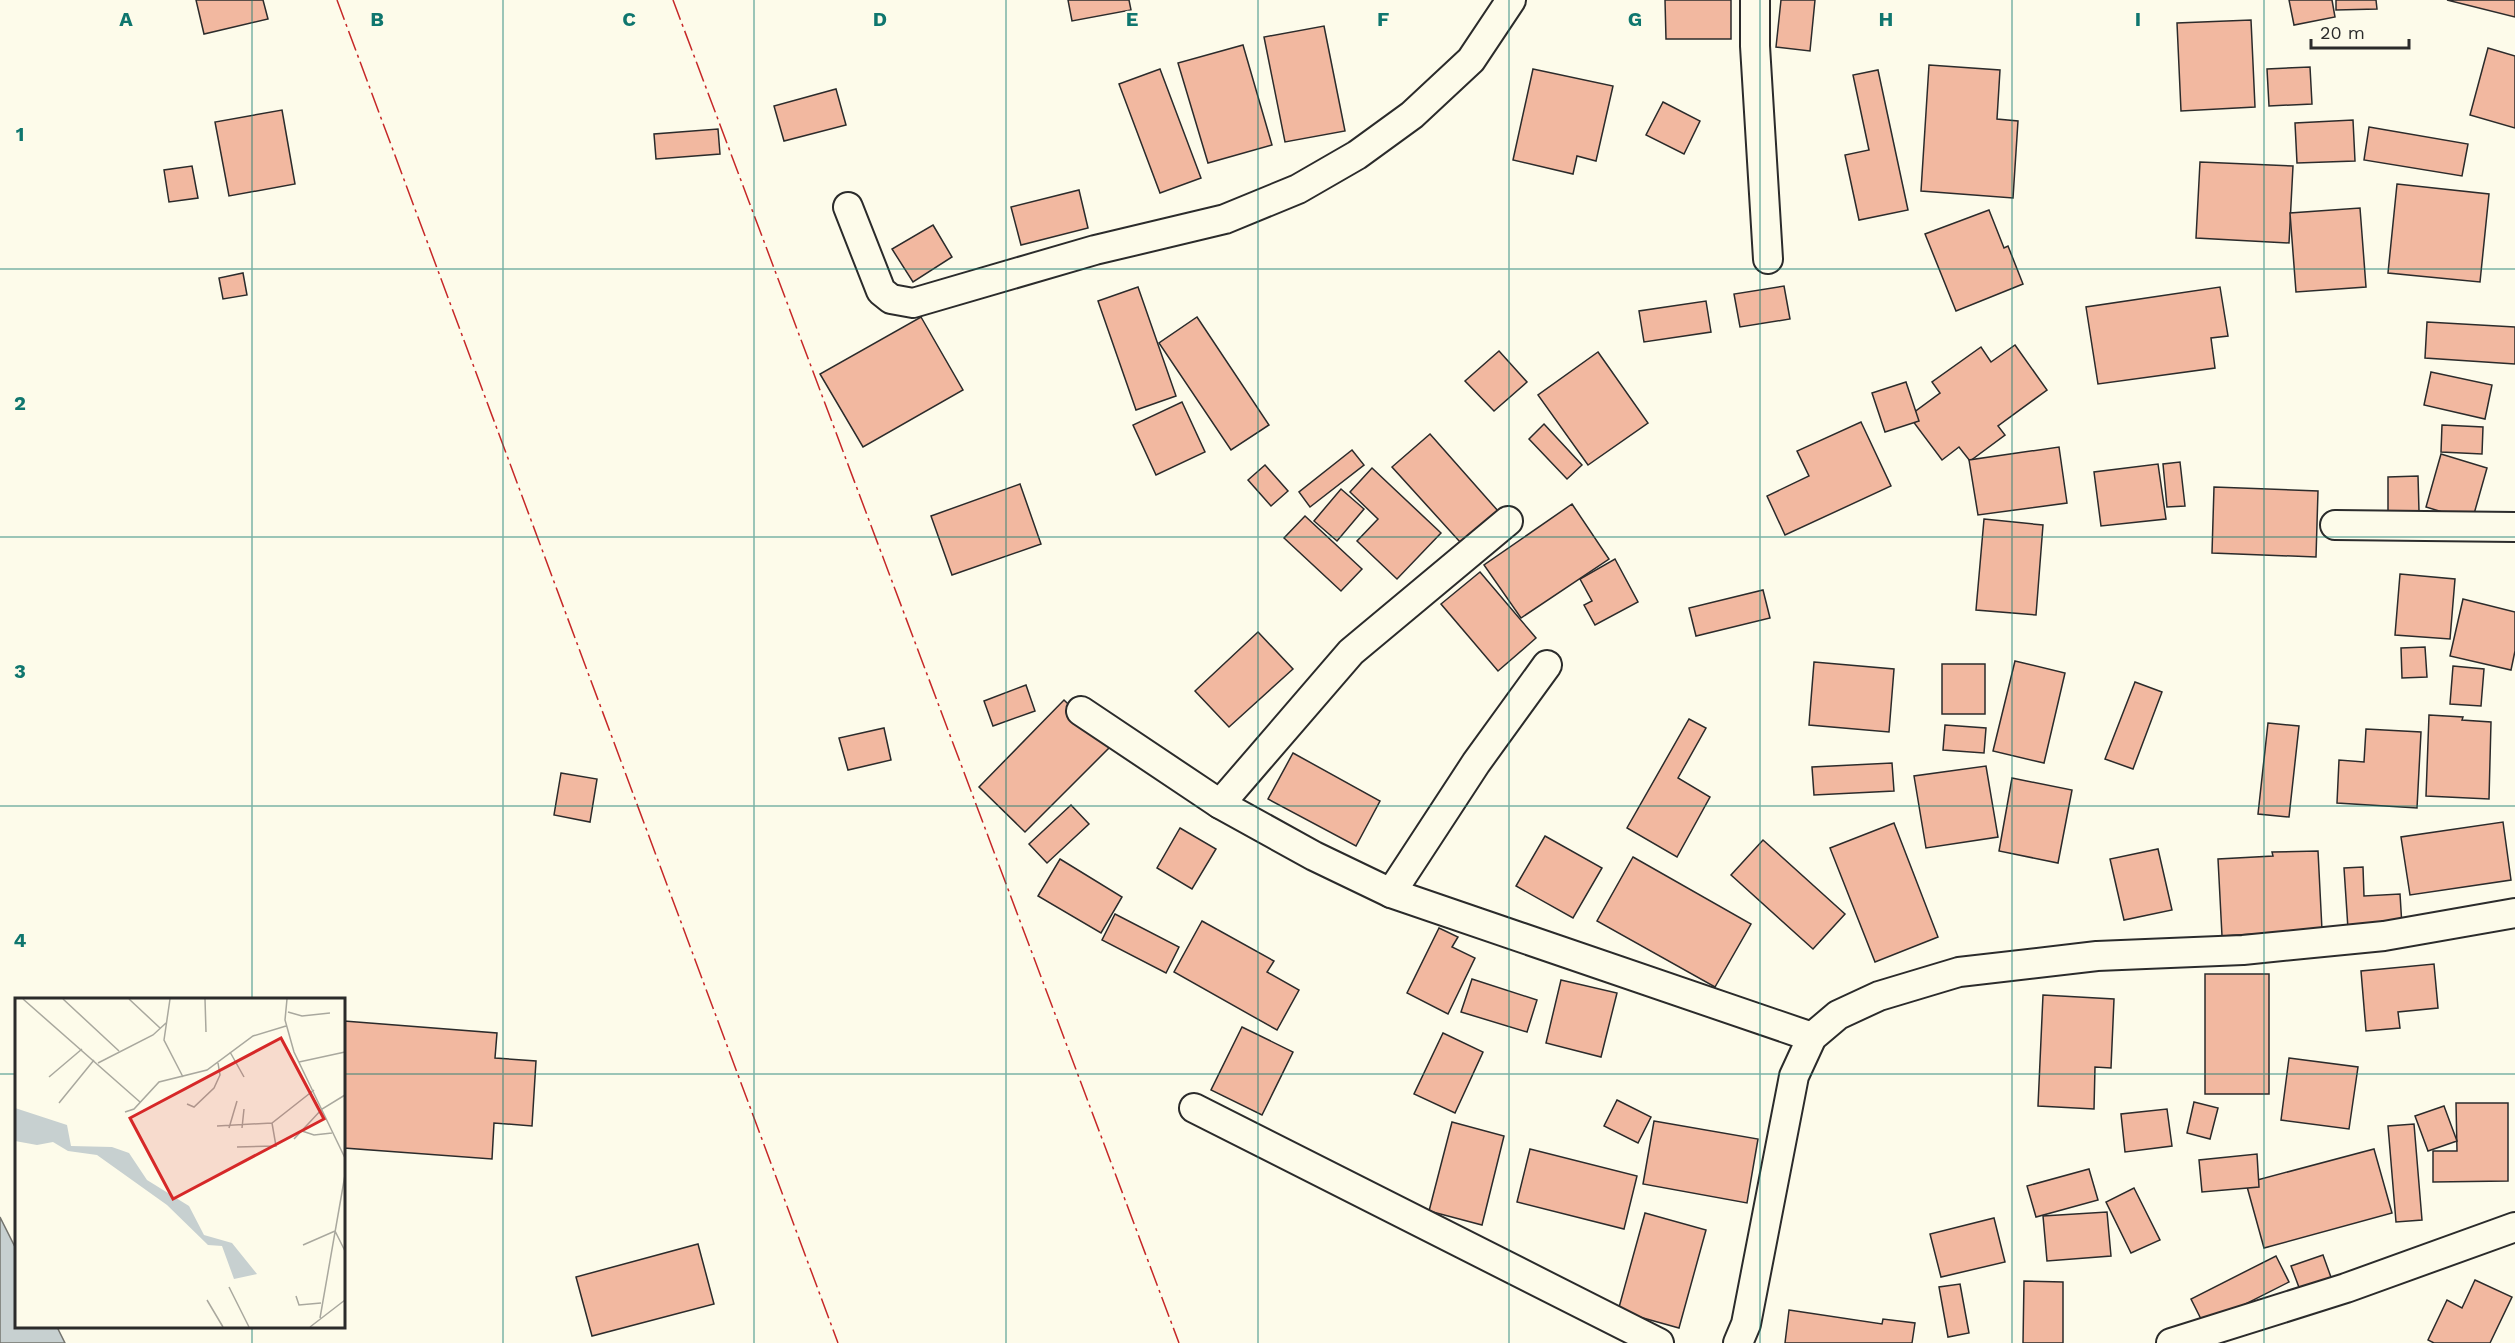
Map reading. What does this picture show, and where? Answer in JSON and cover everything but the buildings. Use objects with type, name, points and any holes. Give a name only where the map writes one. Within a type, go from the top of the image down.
[{"type":"street","points":[[848,207],[881,291],[891,299],[913,303],[1095,250],[1226,219],[1298,189],[1358,155],[1412,115],[1472,60],[1511,0]]},
{"type":"street","points":[[1755,0],[1755,46],[1768,259]]},
{"type":"street","points":[[1220,804],[1351,652],[1508,521]]},
{"type":"street","points":[[2335,525],[2515,528]]},
{"type":"street","points":[[1391,893],[1476,763],[1547,665]]},
{"type":"street","points":[[1081,711],[1220,804],[1314,855],[1391,893],[1812,1037]]},
{"type":"street","points":[[1738,1343],[1750,1303],[1794,1076],[1812,1037],[1838,1016],[1879,996],[1959,972],[2097,956],[2243,950],[2384,936],[2515,913]]},
{"type":"street","points":[[1194,1108],[1659,1343]]},
{"type":"street","points":[[2171,1343],[2346,1288],[2515,1227]]},
{"type":"shaded area","points":[[0,1217],[15,1247],[15,1328],[58,1328],[65,1343],[0,1343]]},
{"type":"power","points":[[337,0],[838,1343]]},
{"type":"power","points":[[673,0],[1179,1343]]}]
